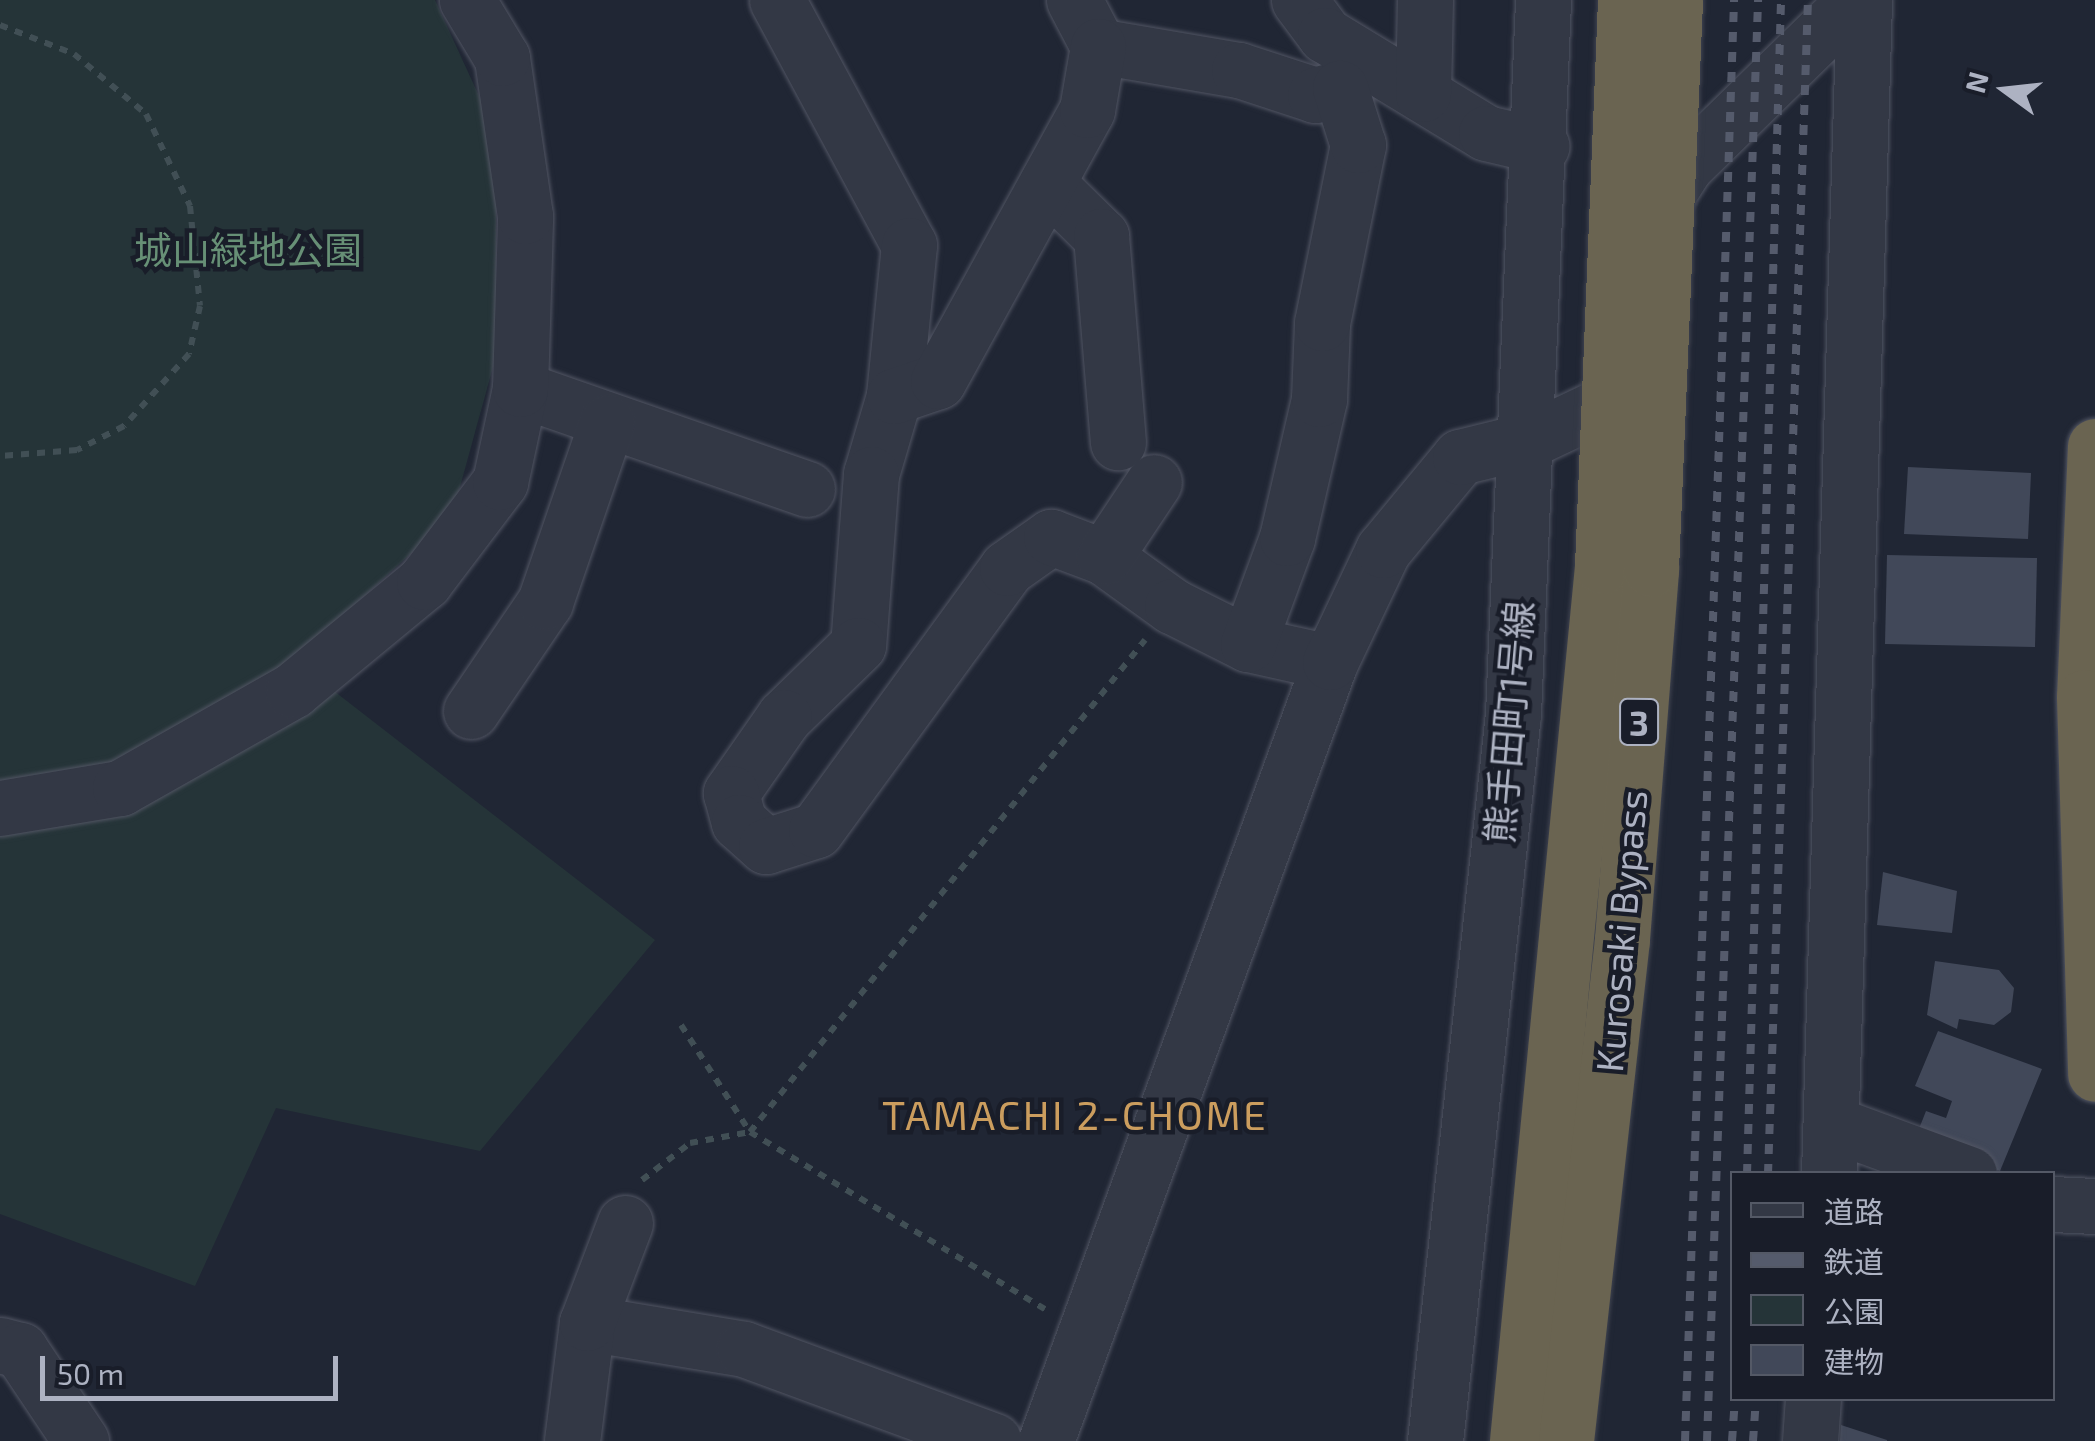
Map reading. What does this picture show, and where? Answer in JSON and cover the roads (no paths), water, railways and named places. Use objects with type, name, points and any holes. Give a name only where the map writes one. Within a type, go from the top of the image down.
[{"type":"highway","name":"Kurosaki Bypass","points":[[1517,1441],[1602,566],[1625,0]]},
{"type":"highway","name":"Kurosaki Bypass","points":[[1566,1441],[1622,940],[1648,608],[1676,0]]},
{"type":"highway","points":[[2095,446],[2084,697],[2095,1074]]},
{"type":"street","points":[[0,808],[120,788],[294,690],[424,582],[500,482],[520,389],[525,216],[502,58],[468,0]]},
{"type":"street","points":[[777,0],[909,245],[894,396],[871,474],[858,645],[784,717],[731,793],[739,822],[766,846],[816,830],[1007,568],[1051,536],[1104,556],[1172,606],[1248,644],[1330,662]]},
{"type":"street","points":[[1248,644],[1287,538],[1319,398],[1322,323],[1358,144],[1351,72],[1299,0]]},
{"type":"street","points":[[1423,94],[1425,0]]},
{"type":"street","name":"熊手田町1号線","points":[[1435,1441],[1513,714],[1530,440],[1542,146],[1542,0]]},
{"type":"street","points":[[1046,1441],[1330,662],[1383,550],[1460,457],[1530,440],[1638,389],[1646,231],[1662,198],[1855,0]]},
{"type":"street","points":[[1864,0],[1831,1149],[1952,1171]]},
{"type":"street","points":[[894,396],[938,381],[1087,110],[1086,23],[1316,96],[1351,72]]},
{"type":"street","points":[[1351,72],[1423,94],[1486,133],[1542,146]]},
{"type":"street","points":[[1046,183],[1101,236],[1118,442]]},
{"type":"street","points":[[520,389],[806,489]]},
{"type":"street","points":[[471,711],[544,602],[607,422]]},
{"type":"street","points":[[1104,556],[1154,482]]},
{"type":"street","points":[[2055,1204],[2095,1206]]},
{"type":"street","points":[[572,1441],[587,1323],[625,1222]]},
{"type":"street","points":[[587,1323],[744,1348],[994,1441]]},
{"type":"street","points":[[0,1345],[20,1350],[80,1441]]},
{"type":"street","points":[[1810,1441],[1813,1401]]},
{"type":"railway","points":[[1685,1441],[1734,0]]},
{"type":"railway","points":[[1707,1441],[1758,0]]},
{"type":"railway","points":[[1747,1171],[1781,0]]},
{"type":"railway","points":[[1768,1171],[1808,0]]},
{"type":"railway","points":[[1732,1441],[1735,1401]]},
{"type":"railway","points":[[1753,1441],[1756,1401]]},
{"type":"district","name":"TAMACHI 2-CHOME","points":[[1075,1114]]},
{"type":"park label","name":"城山緑地公園","points":[[248,250]]}]
